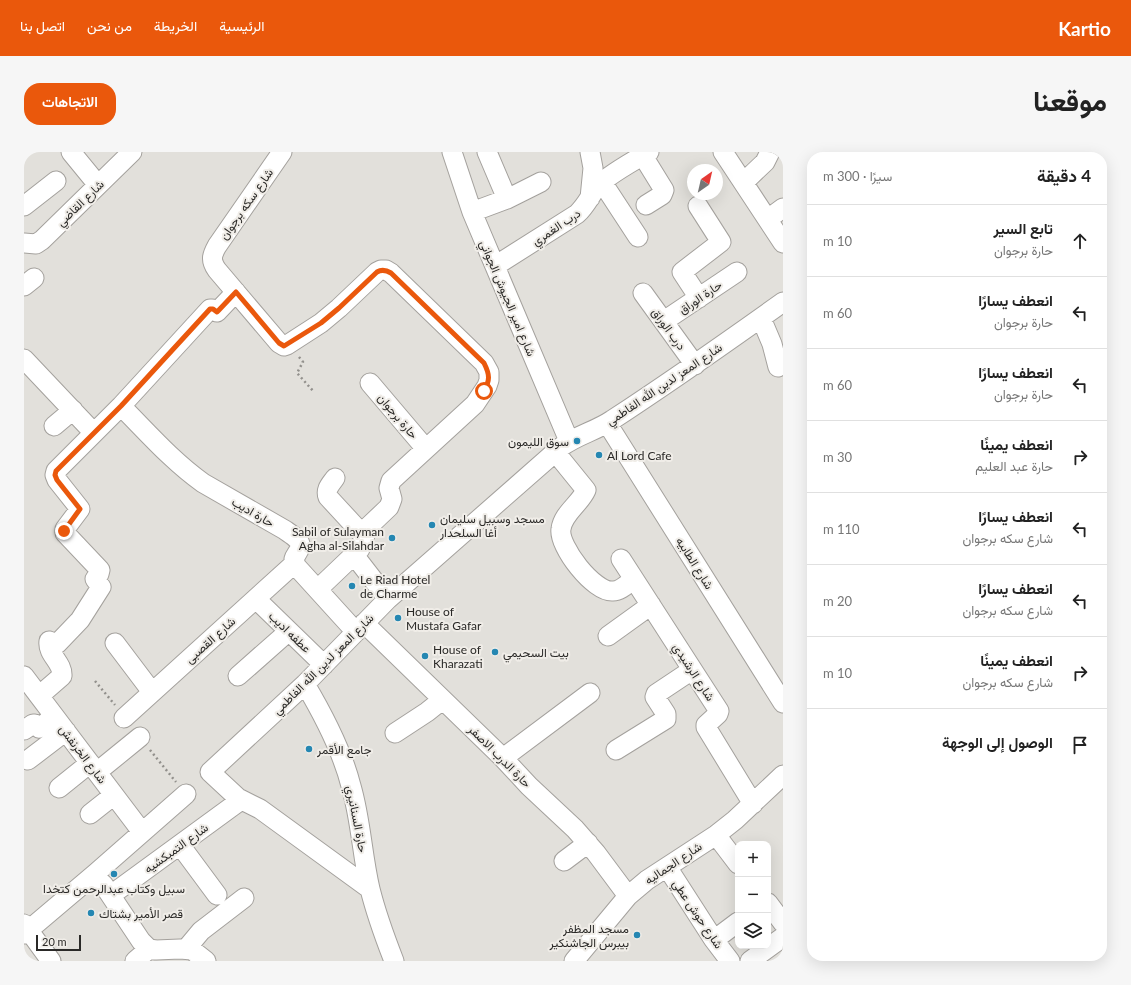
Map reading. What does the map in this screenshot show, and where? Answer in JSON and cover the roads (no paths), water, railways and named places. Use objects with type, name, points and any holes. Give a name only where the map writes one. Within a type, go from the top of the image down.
[{"type":"street","points":[[71,152],[98,185]]},
{"type":"street","name":"شارع القاضي","points":[[26,241],[36,244],[42,240],[132,152]]},
{"type":"street","name":"شارع سكه برجوان","points":[[236,292],[212,264],[212,257],[217,246],[282,152]]},
{"type":"street","name":"شارع امير الجيوش الجواني","points":[[452,152],[472,212],[495,266],[562,447],[586,490],[564,518],[561,528],[561,536],[565,545],[589,580],[603,590],[613,592],[634,579]]},
{"type":"street","points":[[487,152],[507,199]]},
{"type":"street","points":[[590,152],[593,168],[590,198]]},
{"type":"street","points":[[723,152],[783,243]]},
{"type":"street","points":[[744,182],[764,162],[770,152]]},
{"type":"street","points":[[646,154],[664,190],[662,195],[646,205]]},
{"type":"street","name":"درب الغمري","points":[[495,266],[577,214],[584,207],[602,182],[646,154]]},
{"type":"street","points":[[24,206],[56,181]]},
{"type":"street","points":[[472,212],[507,199],[541,182]]},
{"type":"street","points":[[602,182],[638,237]]},
{"type":"street","points":[[698,206],[721,242],[682,272],[699,298]]},
{"type":"street","points":[[768,219],[783,208]]},
{"type":"street","name":"حارة برجوان","points":[[236,292],[279,343],[286,345],[321,323],[377,272],[386,270],[391,273],[484,363],[488,372],[487,386],[475,404],[391,481],[389,488],[391,503],[368,527],[362,545],[318,589]]},
{"type":"street","name":"حارة الوراق","points":[[664,322],[737,272]]},
{"type":"street","points":[[39,696],[62,676],[62,669],[50,652],[48,646],[49,641],[57,644],[80,620],[101,587],[95,579],[100,570],[65,533],[65,529],[80,509],[57,480],[55,475],[58,469],[121,406],[210,309],[217,312],[236,292]]},
{"type":"street","name":"درب الوراق","points":[[643,293],[695,365]]},
{"type":"street","name":"شارع المعز لدين الله الفاطمي","points":[[241,800],[210,772],[305,684],[388,599],[562,447],[607,423],[695,365],[783,302]]},
{"type":"street","points":[[761,318],[772,344],[778,367]]},
{"type":"street","points":[[24,359],[94,433]]},
{"type":"street","name":"حارة برجوان","points":[[370,383],[426,449]]},
{"type":"street","name":"حارة اديب","points":[[121,406],[174,460],[191,475],[285,530],[297,539],[300,543],[300,547],[294,559],[295,563]]},
{"type":"street","points":[[54,426],[72,410]]},
{"type":"street","name":"شارع الطابيه","points":[[607,423],[783,703]]},
{"type":"street","points":[[335,478],[327,488],[326,494],[364,536]]},
{"type":"street","points":[[354,554],[388,599]]},
{"type":"street","name":"شارع الرشيدي","points":[[621,559],[719,711],[718,714],[706,724],[706,727],[753,804]]},
{"type":"street","points":[[295,563],[318,589],[360,628]]},
{"type":"street","name":"شارع القصبى","points":[[124,718],[295,563]]},
{"type":"street","name":"عطفه اديب","points":[[256,599],[324,665]]},
{"type":"street","points":[[608,636],[651,605]]},
{"type":"street","name":"حارة الدرب الاصفر","points":[[360,628],[442,700],[575,829],[596,853],[628,896]]},
{"type":"street","points":[[238,676],[289,631]]},
{"type":"street","points":[[115,643],[152,692]]},
{"type":"street","points":[[616,750],[666,719],[666,714],[656,697],[656,694],[692,670]]},
{"type":"street","name":"شارع الخرنفش","points":[[24,676],[142,832]]},
{"type":"street","name":"حارة السنانيري","points":[[305,684],[331,731],[346,768],[356,807],[370,889],[394,961]]},
{"type":"street","points":[[503,758],[590,693]]},
{"type":"street","points":[[395,732],[427,712],[442,700]]},
{"type":"street","points":[[24,730],[33,724],[41,727],[60,723]]},
{"type":"street","points":[[28,760],[60,723]]},
{"type":"street","points":[[59,788],[94,768],[140,737]]},
{"type":"street","name":"شارع الجماليه","points":[[574,961],[628,896],[647,880],[716,835],[782,779]]},
{"type":"street","points":[[51,961],[25,929],[96,873],[186,794]]},
{"type":"street","points":[[90,814],[114,795]]},
{"type":"street","points":[[241,800],[260,809],[370,889]]},
{"type":"street","name":"شارع التمبكشيه","points":[[111,895],[241,800]]},
{"type":"street","points":[[716,835],[735,860]]},
{"type":"street","points":[[564,861],[588,844]]},
{"type":"street","points":[[180,845],[217,895]]},
{"type":"street","name":"شارع حوش عطي","points":[[667,867],[714,940],[730,961]]},
{"type":"street","points":[[96,873],[141,941],[149,949],[156,950],[180,948],[192,950],[206,961]]},
{"type":"street","points":[[186,950],[200,931],[244,898]]},
{"type":"street","points":[[771,907],[783,923]]},
{"type":"street","points":[[714,940],[735,924]]},
{"type":"street","points":[[750,961],[783,937]]},
{"type":"street","points":[[135,961],[149,949]]},
{"type":"place","name":"سوق الليمون","points":[[577,441]]},
{"type":"place","name":"Al Lord Cafe","points":[[599,455]]},
{"type":"place","name":"مسجد وسبيل سليمان أغا السلحدار","points":[[432,525]]},
{"type":"place","name":"Sabil of Sulayman Agha al-Silahdar","points":[[392,538]]},
{"type":"place","name":"Le Riad Hotel de Charme","points":[[352,586]]},
{"type":"place","name":"House of Mustafa Gafar","points":[[398,618]]},
{"type":"place","name":"بيت السحيمي","points":[[495,652]]},
{"type":"place","name":"House of Kharazati","points":[[425,656]]},
{"type":"place","name":"جامع الأقمر","points":[[309,749]]},
{"type":"place","name":"سبيل وكتاب عبدالرحمن كتخدا","points":[[114,874]]},
{"type":"place","name":"قصر الأمير بشتاك","points":[[91,913]]},
{"type":"place","name":"مسجد المظفر بيبرس الجاشنكير","points":[[637,935]]}]
